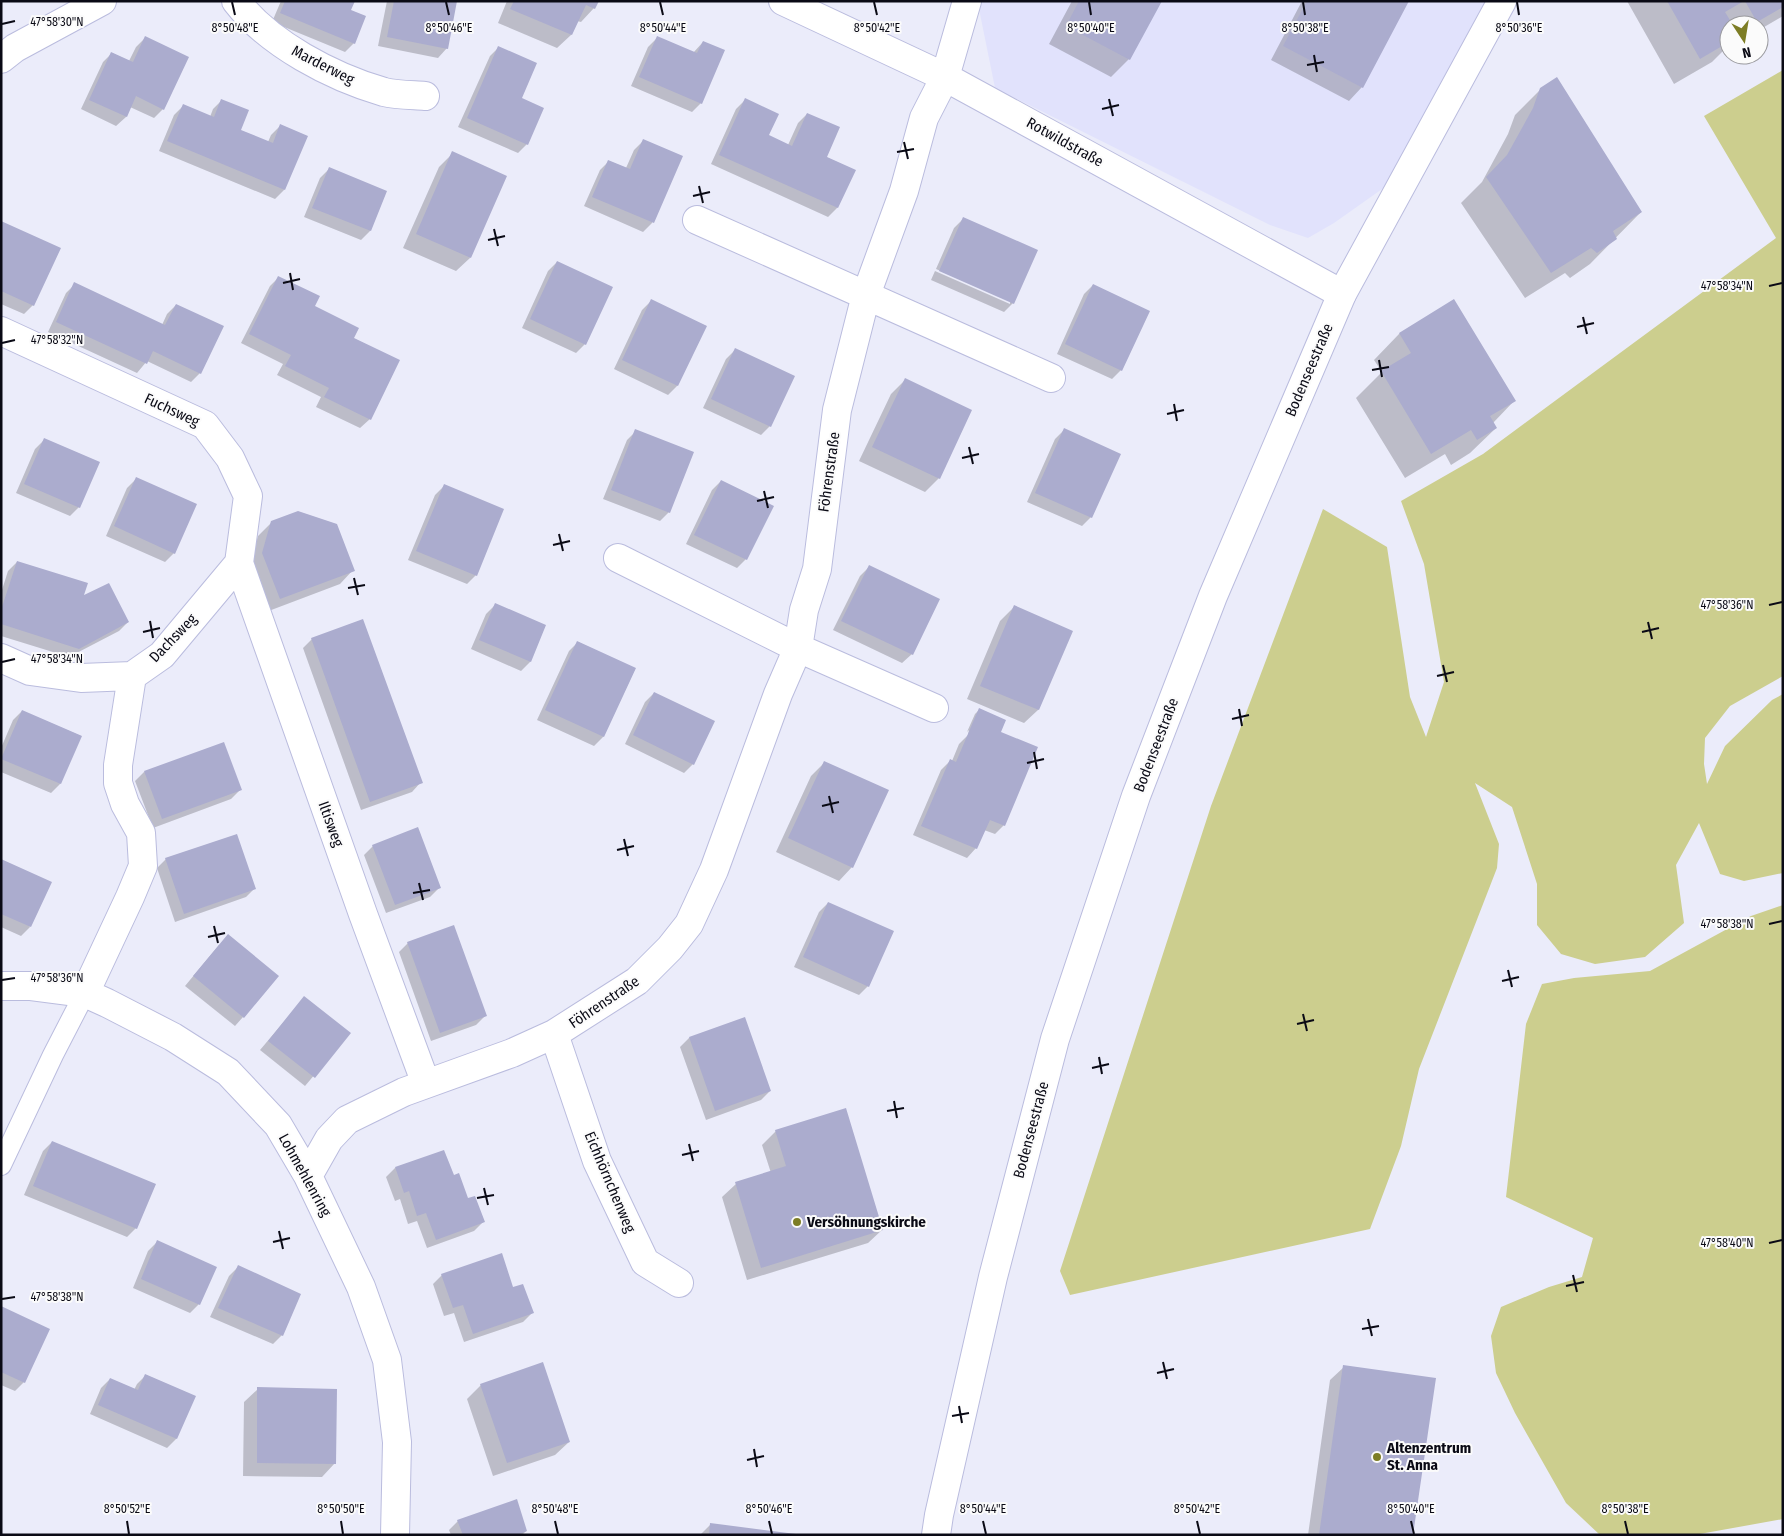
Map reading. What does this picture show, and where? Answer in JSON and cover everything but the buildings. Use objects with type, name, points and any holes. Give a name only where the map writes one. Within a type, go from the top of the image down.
[{"type":"street","points":[[1,58],[15,48],[102,1]]},
{"type":"street","name":"Marderweg","points":[[236,1],[273,39],[341,78],[386,92],[425,96]]},
{"type":"street","name":"Rotwildstraße","points":[[783,1],[945,77],[1342,294]]},
{"type":"street","name":"Föhrenstraße","points":[[308,1176],[329,1139],[347,1120],[404,1092],[512,1053],[554,1034],[637,981],[670,948],[689,924],[714,870],[778,694],[798,648],[804,610],[817,569],[837,410],[866,295],[904,191],[924,118],[945,77],[967,1]]},
{"type":"street","name":"Bodenseestraße","points":[[936,1535],[975,1349],[1012,1199],[1055,1039],[1136,796],[1213,596],[1342,294],[1502,1]]},
{"type":"street","points":[[697,220],[1051,378]]},
{"type":"street","name":"Fuchsweg","points":[[1,332],[205,425],[230,458],[248,496],[239,563]]},
{"type":"street","points":[[618,558],[798,648],[934,708]]},
{"type":"street","name":"Dachsweg","points":[[132,676],[162,655],[239,563]]},
{"type":"street","name":"Iltisweg","points":[[239,563],[363,914],[426,1084]]},
{"type":"street","points":[[1,658],[30,671],[64,676],[81,678],[132,676],[118,765],[118,783],[125,804],[141,833],[143,866],[84,993]]},
{"type":"street","name":"Lohmehlenring","points":[[1,986],[31,986],[84,993],[173,1037],[228,1072],[278,1125],[308,1176],[361,1287],[387,1360],[397,1442],[395,1535]]},
{"type":"street","name":"Eichhörnchenweg","points":[[554,1034],[597,1161],[646,1262],[679,1283]]},
{"type":"lane","points":[[1,1165],[84,993]]},
{"type":"shaded area","points":[[979,1],[1491,1],[1392,182],[1334,223],[1308,238],[1270,225],[995,88],[978,4]]},
{"type":"green space","points":[[1783,70],[1783,676],[1730,706],[1705,738],[1704,764],[1707,784],[1725,746],[1772,700],[1783,694],[1783,873],[1744,881],[1720,874],[1699,823],[1676,865],[1684,923],[1645,957],[1595,964],[1561,954],[1537,925],[1537,884],[1512,807],[1475,783],[1499,844],[1497,868],[1419,1069],[1401,1146],[1370,1229],[1070,1295],[1060,1271],[1211,806],[1323,509],[1387,547],[1410,697],[1426,737],[1444,682],[1424,564],[1401,501],[1483,454],[1776,238],[1704,116]]},
{"type":"green space","points":[[1783,905],[1783,1519],[1694,1535],[1600,1535],[1566,1503],[1515,1413],[1496,1373],[1491,1336],[1501,1307],[1549,1287],[1582,1277],[1593,1238],[1506,1197],[1526,1024],[1542,984],[1574,978],[1650,971],[1751,916]]},
{"type":"place","name":"Versöhnungskirche","points":[[797,1222]]},
{"type":"place","name":"Altenzentrum St. Anna","points":[[1377,1457]]}]
